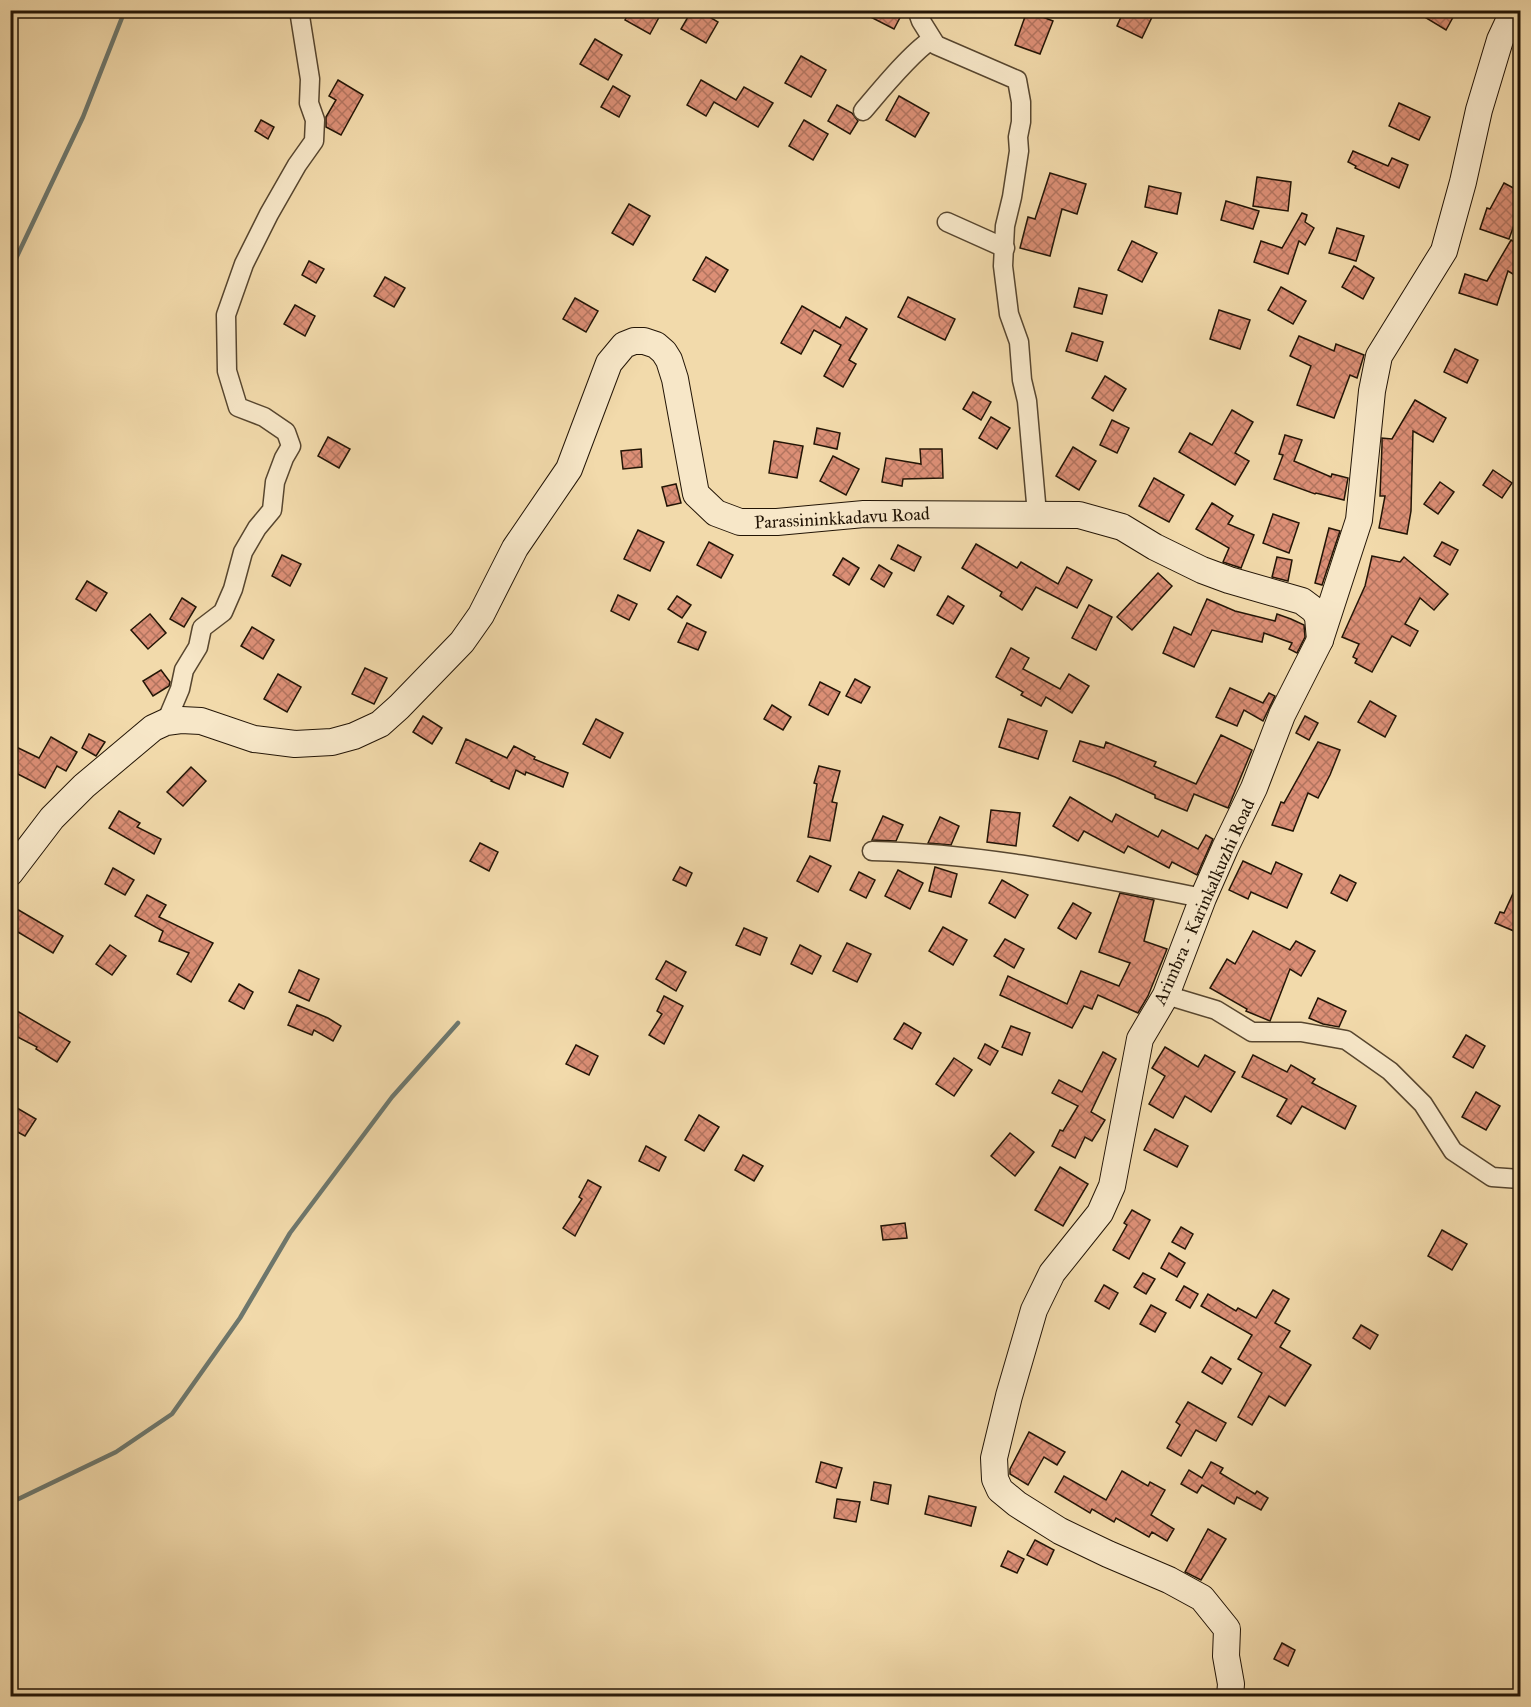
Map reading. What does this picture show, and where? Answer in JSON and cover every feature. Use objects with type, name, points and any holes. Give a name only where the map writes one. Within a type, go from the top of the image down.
[{"type":"main road","name":"Arimbra - Karinkalkuzhi Road","points":[[1230,1696],[1231,1684],[1226,1656],[1227,1629],[1202,1598],[1169,1580],[1060,1531],[1000,1490],[994,1469],[997,1447],[1034,1310],[1052,1273],[1100,1213],[1112,1186],[1140,1039],[1166,995],[1203,898],[1254,788],[1282,716],[1320,640],[1359,520],[1372,392],[1379,356],[1444,250],[1482,100],[1500,40],[1514,10]]},
{"type":"main road","name":"Parassininkkadavu Road","points":[[166,722],[201,721],[254,739],[295,744],[332,742],[354,736],[380,724],[462,642],[482,615],[515,548],[569,469],[609,363],[624,345],[634,341],[656,345],[669,360],[675,379],[696,494],[716,513],[740,522],[777,522],[864,514],[1079,515],[1122,527],[1155,547],[1228,580],[1302,601],[1314,610],[1318,617],[1320,640]]},
{"type":"main road","points":[[10,873],[52,818],[84,786],[153,728],[166,722]]},
{"type":"street","points":[[166,722],[180,689],[184,670],[198,647],[202,628],[223,612],[233,589],[243,552],[257,528],[272,510],[275,482],[291,446],[286,432],[264,417],[238,407],[227,371],[225,328],[226,315],[244,264],[269,214],[297,165],[314,141],[315,120],[309,103],[310,79],[299,10]]},
{"type":"street","points":[[917,10],[931,40],[936,45],[1017,80],[1021,102],[1019,151],[1005,226],[1003,266],[1009,314],[1021,352],[1038,514]]},
{"type":"street","points":[[863,111],[922,46],[931,40]]},
{"type":"street","points":[[947,222],[1005,248]]},
{"type":"street","points":[[872,851],[915,852],[1040,866],[1203,898]]},
{"type":"street","points":[[1166,995],[1215,1010],[1252,1032],[1301,1032],[1346,1040],[1390,1071],[1423,1104],[1453,1151],[1492,1178],[1521,1179]]},
{"type":"building","points":[[630,10],[663,10],[650,34],[625,20]]},
{"type":"building","points":[[692,10],[698,10],[718,22],[706,43],[681,29]]},
{"type":"building","points":[[857,10],[904,10],[894,29]]},
{"type":"building","points":[[1124,10],[1142,10],[1153,15],[1142,38],[1117,26]]},
{"type":"building","points":[[1413,10],[1457,10],[1446,30]]},
{"type":"building","points":[[1027,11],[1053,21],[1040,54],[1015,45]]},
{"type":"building","points":[[595,39],[622,55],[608,80],[580,64]]},
{"type":"building","points":[[801,56],[826,70],[811,97],[785,83]]},
{"type":"building","points":[[338,80],[363,95],[341,135],[326,127],[326,117],[336,100],[329,96]]},
{"type":"building","points":[[701,80],[736,100],[744,87],[773,103],[758,127],[714,102],[706,116],[687,105]]},
{"type":"building","points":[[613,86],[630,96],[619,117],[601,107]]},
{"type":"building","points":[[899,96],[929,113],[915,137],[886,120]]},
{"type":"building","points":[[1399,103],[1430,117],[1419,140],[1389,126]]},
{"type":"building","points":[[837,105],[852,113],[858,121],[850,134],[828,121]]},
{"type":"building","points":[[261,120],[274,127],[268,139],[255,131]]},
{"type":"building","points":[[804,120],[828,134],[813,160],[789,146]]},
{"type":"building","points":[[1353,151],[1388,166],[1392,158],[1408,165],[1399,188],[1355,168],[1356,166],[1348,162]]},
{"type":"building","points":[[1050,173],[1086,184],[1077,214],[1062,209],[1050,256],[1020,248],[1028,217],[1035,219]]},
{"type":"building","points":[[1257,177],[1291,182],[1288,211],[1253,206]]},
{"type":"building","points":[[1504,183],[1521,192],[1521,215],[1518,214],[1509,239],[1480,229],[1487,208],[1490,209]]},
{"type":"building","points":[[1149,186],[1181,193],[1177,214],[1145,207]]},
{"type":"building","points":[[1226,201],[1259,211],[1253,229],[1221,220]]},
{"type":"building","points":[[629,204],[650,216],[633,245],[612,233]]},
{"type":"building","points":[[1302,213],[1307,215],[1305,222],[1314,228],[1305,245],[1299,241],[1288,274],[1254,262],[1261,241],[1282,248]]},
{"type":"building","points":[[1337,228],[1364,236],[1356,261],[1329,253]]},
{"type":"building","points":[[1511,240],[1521,246],[1521,279],[1508,271],[1497,305],[1459,293],[1465,274],[1487,281]]},
{"type":"building","points":[[1132,241],[1157,253],[1142,282],[1118,270]]},
{"type":"building","points":[[706,257],[728,270],[715,292],[693,280]]},
{"type":"building","points":[[309,261],[324,269],[316,283],[302,275]]},
{"type":"building","points":[[1354,266],[1374,278],[1363,299],[1342,287]]},
{"type":"building","points":[[385,277],[405,288],[394,307],[374,296]]},
{"type":"building","points":[[1281,287],[1306,301],[1293,324],[1268,310]]},
{"type":"building","points":[[1079,288],[1107,295],[1102,314],[1074,307]]},
{"type":"building","points":[[908,297],[955,319],[945,340],[898,317]]},
{"type":"building","points":[[575,298],[598,311],[586,332],[563,319]]},
{"type":"building","points":[[295,305],[315,316],[305,336],[284,324]]},
{"type":"building","points":[[802,306],[840,328],[846,317],[867,329],[849,360],[856,364],[843,387],[824,376],[841,345],[814,330],[801,354],[781,343]]},
{"type":"building","points":[[1219,310],[1250,320],[1240,349],[1210,339]]},
{"type":"building","points":[[1072,333],[1103,342],[1097,361],[1066,351]]},
{"type":"building","points":[[1299,336],[1334,351],[1336,344],[1364,355],[1357,378],[1350,375],[1334,418],[1297,405],[1311,366],[1290,356]]},
{"type":"building","points":[[1455,349],[1478,360],[1467,383],[1444,372]]},
{"type":"building","points":[[1105,376],[1126,389],[1113,411],[1092,398]]},
{"type":"building","points":[[973,392],[991,402],[981,420],[963,409]]},
{"type":"building","points":[[1415,400],[1446,418],[1433,442],[1413,431],[1411,511],[1407,534],[1379,528],[1385,496],[1380,496],[1382,438],[1392,439]]},
{"type":"building","points":[[1232,410],[1253,422],[1235,453],[1249,461],[1235,485],[1179,452],[1190,433],[1212,445]]},
{"type":"building","points":[[991,417],[1010,428],[997,449],[979,438]]},
{"type":"building","points":[[1112,420],[1129,428],[1117,453],[1100,445]]},
{"type":"building","points":[[817,428],[840,433],[837,449],[814,444]]},
{"type":"building","points":[[1285,435],[1302,440],[1294,461],[1331,477],[1332,474],[1348,478],[1344,500],[1315,494],[1274,479],[1283,455],[1279,454]]},
{"type":"building","points":[[328,437],[350,449],[339,468],[318,456]]},
{"type":"building","points":[[774,441],[803,446],[797,478],[769,473]]},
{"type":"building","points":[[1073,447],[1096,461],[1079,490],[1056,476]]},
{"type":"building","points":[[641,449],[642,467],[623,469],[621,451]]},
{"type":"building","points":[[920,449],[942,449],[943,478],[903,479],[902,486],[882,482],[886,458],[921,464]]},
{"type":"building","points":[[833,456],[859,469],[846,495],[820,481]]},
{"type":"building","points":[[1493,470],[1512,483],[1502,498],[1483,485]]},
{"type":"building","points":[[1154,478],[1184,495],[1169,522],[1139,506]]},
{"type":"building","points":[[1440,482],[1454,492],[1438,514],[1424,504]]},
{"type":"building","points":[[676,484],[681,503],[667,506],[662,487]]},
{"type":"building","points":[[1212,503],[1233,516],[1228,524],[1254,535],[1241,568],[1223,562],[1229,548],[1196,529]]},
{"type":"building","points":[[1273,514],[1299,523],[1289,553],[1263,543]]},
{"type":"building","points":[[1329,528],[1340,531],[1322,585],[1315,583]]},
{"type":"building","points":[[638,530],[664,542],[650,571],[624,559]]},
{"type":"building","points":[[709,542],[733,555],[721,578],[697,565]]},
{"type":"building","points":[[1442,542],[1458,550],[1450,565],[1434,556]]},
{"type":"building","points":[[976,544],[1017,568],[1021,562],[1058,584],[1067,567],[1092,580],[1077,608],[1036,587],[1022,610],[1000,596],[1002,592],[962,568]]},
{"type":"building","points":[[898,545],[921,557],[914,571],[891,559]]},
{"type":"building","points":[[282,555],[301,564],[290,586],[272,576]]},
{"type":"building","points":[[1372,556],[1400,562],[1404,557],[1448,594],[1434,610],[1420,598],[1405,624],[1418,631],[1410,646],[1392,636],[1372,672],[1355,663],[1357,659],[1353,657],[1359,644],[1342,637],[1365,586]]},
{"type":"building","points":[[1277,557],[1292,560],[1288,581],[1272,577]]},
{"type":"building","points":[[843,558],[859,568],[849,585],[833,575]]},
{"type":"building","points":[[879,565],[892,573],[884,587],[871,579]]},
{"type":"building","points":[[1158,573],[1172,586],[1132,630],[1117,617]]},
{"type":"building","points":[[87,581],[107,593],[96,611],[76,599]]},
{"type":"building","points":[[618,595],[637,604],[629,620],[611,611]]},
{"type":"building","points":[[677,596],[691,605],[682,618],[668,609]]},
{"type":"building","points":[[948,596],[964,606],[953,624],[937,615]]},
{"type":"building","points":[[182,598],[196,607],[184,627],[170,619]]},
{"type":"building","points":[[1207,599],[1235,611],[1275,621],[1277,614],[1291,619],[1304,625],[1305,637],[1297,653],[1289,649],[1292,643],[1264,633],[1262,642],[1212,630],[1194,667],[1163,653],[1174,627],[1191,635]]},
{"type":"building","points":[[1089,605],[1112,617],[1096,650],[1072,638]]},
{"type":"building","points":[[150,614],[166,633],[148,649],[131,630]]},
{"type":"building","points":[[687,623],[706,632],[698,650],[678,642]]},
{"type":"building","points":[[252,627],[274,640],[263,659],[241,646]]},
{"type":"building","points":[[1011,648],[1029,658],[1023,669],[1060,689],[1069,674],[1089,686],[1072,713],[1046,697],[1041,706],[1021,695],[1023,692],[996,677]]},
{"type":"building","points":[[365,668],[387,678],[374,704],[352,694]]},
{"type":"building","points":[[161,670],[170,682],[169,686],[153,696],[143,681]]},
{"type":"building","points":[[278,674],[301,687],[287,712],[264,699]]},
{"type":"building","points":[[855,679],[870,687],[861,703],[846,696]]},
{"type":"building","points":[[820,682],[840,692],[828,715],[809,705]]},
{"type":"building","points":[[1230,688],[1263,703],[1269,693],[1275,696],[1263,721],[1244,710],[1237,726],[1216,717]]},
{"type":"building","points":[[1370,701],[1396,716],[1385,737],[1358,722]]},
{"type":"building","points":[[772,705],[791,717],[783,730],[764,719]]},
{"type":"building","points":[[423,716],[442,728],[432,744],[413,732]]},
{"type":"building","points":[[1305,716],[1318,723],[1309,740],[1296,733]]},
{"type":"building","points":[[596,719],[623,733],[610,758],[583,744]]},
{"type":"building","points":[[1008,719],[1047,731],[1038,759],[999,747]]},
{"type":"building","points":[[89,734],[105,742],[96,756],[82,748]]},
{"type":"building","points":[[1221,735],[1252,750],[1228,808],[1194,794],[1187,811],[1155,798],[1155,795],[1115,777],[1073,761],[1080,741],[1104,748],[1106,742],[1156,762],[1154,766],[1196,784]]},
{"type":"building","points":[[51,737],[77,752],[66,771],[57,766],[45,788],[10,770],[10,744],[39,758]]},
{"type":"building","points":[[466,739],[507,758],[514,746],[535,757],[534,759],[568,773],[563,787],[516,770],[509,789],[491,781],[456,763]]},
{"type":"building","points":[[1318,742],[1340,750],[1318,798],[1308,793],[1293,831],[1272,825],[1281,802],[1284,803]]},
{"type":"building","points":[[819,766],[840,771],[832,802],[837,803],[830,841],[808,837],[817,784],[814,783]]},
{"type":"building","points":[[191,767],[206,781],[183,806],[167,792]]},
{"type":"building","points":[[1070,797],[1112,822],[1116,814],[1158,837],[1162,830],[1198,849],[1206,835],[1213,839],[1197,875],[1172,862],[1169,868],[1128,846],[1124,853],[1084,831],[1078,841],[1053,826]]},
{"type":"building","points":[[991,810],[1020,813],[1016,846],[987,842]]},
{"type":"building","points":[[119,811],[140,823],[137,827],[161,839],[154,854],[109,828]]},
{"type":"building","points":[[883,816],[903,825],[896,841],[872,840]]},
{"type":"building","points":[[940,817],[959,826],[951,845],[928,843]]},
{"type":"building","points":[[480,843],[498,852],[489,871],[470,861]]},
{"type":"building","points":[[810,856],[831,866],[818,892],[797,881]]},
{"type":"building","points":[[1243,861],[1271,874],[1276,862],[1302,874],[1287,908],[1251,892],[1248,899],[1229,890]]},
{"type":"building","points":[[680,867],[692,873],[686,886],[673,880]]},
{"type":"building","points":[[935,867],[957,874],[951,897],[929,891]]},
{"type":"building","points":[[113,868],[134,880],[125,895],[105,884]]},
{"type":"building","points":[[898,870],[923,883],[910,909],[885,896]]},
{"type":"building","points":[[859,872],[875,880],[866,898],[850,890]]},
{"type":"building","points":[[1340,875],[1356,883],[1347,901],[1331,893]]},
{"type":"building","points":[[1521,876],[1521,934],[1495,923],[1500,912],[1504,913]]},
{"type":"building","points":[[1002,880],[1028,895],[1015,918],[989,903]]},
{"type":"building","points":[[1120,893],[1154,900],[1144,941],[1167,949],[1148,996],[1138,1013],[1098,995],[1092,1009],[1084,1006],[1072,1028],[1000,995],[1008,976],[1067,1004],[1081,971],[1119,986],[1130,963],[1099,952]]},
{"type":"building","points":[[147,895],[166,905],[159,917],[213,943],[191,982],[177,974],[189,953],[159,941],[163,931],[135,916]]},
{"type":"building","points":[[1073,903],[1091,913],[1076,939],[1058,928]]},
{"type":"building","points":[[10,905],[63,936],[53,953],[18,932],[10,945]]},
{"type":"building","points":[[943,927],[967,940],[953,965],[929,951]]},
{"type":"building","points":[[744,928],[767,938],[760,955],[736,945]]},
{"type":"building","points":[[1253,931],[1290,950],[1296,941],[1315,951],[1301,976],[1290,969],[1270,1021],[1246,1011],[1247,1009],[1210,988],[1227,959],[1235,964]]},
{"type":"building","points":[[1005,939],[1024,949],[1014,968],[994,956]]},
{"type":"building","points":[[847,943],[871,954],[857,982],[833,971]]},
{"type":"building","points":[[110,945],[126,956],[112,975],[96,964]]},
{"type":"building","points":[[800,945],[821,956],[812,974],[791,964]]},
{"type":"building","points":[[666,961],[686,972],[676,991],[656,979]]},
{"type":"building","points":[[299,970],[319,979],[309,1001],[289,992]]},
{"type":"building","points":[[239,984],[253,992],[244,1009],[229,1001]]},
{"type":"building","points":[[664,996],[683,1006],[664,1044],[649,1035],[662,1014],[657,1011]]},
{"type":"building","points":[[1318,998],[1346,1011],[1339,1027],[1309,1018]]},
{"type":"building","points":[[297,1005],[341,1026],[333,1041],[314,1030],[312,1035],[288,1025]]},
{"type":"building","points":[[17,1011],[70,1042],[57,1062],[36,1049],[37,1047],[10,1033],[10,1023]]},
{"type":"building","points":[[904,1023],[921,1033],[912,1049],[894,1039]]},
{"type":"building","points":[[1011,1026],[1030,1033],[1022,1055],[1002,1047]]},
{"type":"building","points":[[1466,1035],[1485,1046],[1473,1068],[1453,1057]]},
{"type":"building","points":[[985,1044],[998,1051],[990,1065],[978,1058]]},
{"type":"building","points":[[576,1045],[598,1056],[589,1075],[566,1064]]},
{"type":"building","points":[[1165,1047],[1198,1067],[1205,1055],[1235,1072],[1211,1112],[1185,1096],[1173,1118],[1149,1104],[1165,1076],[1152,1068]]},
{"type":"building","points":[[1103,1052],[1116,1059],[1091,1112],[1105,1120],[1092,1141],[1085,1137],[1075,1158],[1052,1146],[1060,1130],[1063,1131],[1078,1106],[1052,1093],[1059,1080],[1082,1092]]},
{"type":"building","points":[[1253,1055],[1287,1072],[1291,1065],[1315,1079],[1312,1083],[1356,1106],[1345,1129],[1302,1106],[1291,1124],[1277,1116],[1287,1099],[1242,1077]]},
{"type":"building","points":[[954,1058],[972,1070],[954,1096],[936,1084]]},
{"type":"building","points":[[1476,1092],[1500,1106],[1486,1130],[1462,1117]]},
{"type":"building","points":[[17,1108],[36,1119],[25,1136],[10,1128],[10,1119]]},
{"type":"building","points":[[699,1115],[719,1127],[704,1151],[685,1140]]},
{"type":"building","points":[[1155,1129],[1188,1146],[1177,1167],[1144,1150]]},
{"type":"building","points":[[1010,1133],[1034,1152],[1015,1176],[991,1156]]},
{"type":"building","points":[[646,1146],[666,1157],[659,1171],[639,1161]]},
{"type":"building","points":[[743,1155],[763,1166],[754,1181],[735,1170]]},
{"type":"building","points":[[1060,1167],[1088,1184],[1063,1226],[1035,1210]]},
{"type":"building","points":[[588,1180],[601,1187],[575,1236],[563,1228],[582,1199],[579,1197]]},
{"type":"building","points":[[1132,1210],[1150,1220],[1129,1259],[1113,1250],[1127,1225],[1124,1223]]},
{"type":"building","points":[[905,1223],[907,1238],[883,1240],[881,1226]]},
{"type":"building","points":[[1181,1227],[1193,1234],[1185,1249],[1172,1242]]},
{"type":"building","points":[[1442,1230],[1467,1244],[1452,1270],[1428,1256]]},
{"type":"building","points":[[1169,1253],[1185,1263],[1177,1277],[1161,1268]]},
{"type":"building","points":[[1143,1273],[1155,1279],[1146,1294],[1134,1287]]},
{"type":"building","points":[[1104,1285],[1118,1293],[1109,1309],[1095,1301]]},
{"type":"building","points":[[1184,1286],[1198,1294],[1190,1308],[1176,1300]]},
{"type":"building","points":[[1273,1290],[1289,1299],[1275,1323],[1290,1331],[1280,1347],[1311,1365],[1285,1406],[1269,1396],[1252,1425],[1238,1417],[1262,1373],[1238,1359],[1252,1335],[1201,1306],[1208,1294],[1236,1311],[1238,1308],[1256,1318]]},
{"type":"building","points":[[1151,1305],[1166,1313],[1155,1332],[1140,1324]]},
{"type":"building","points":[[1361,1325],[1378,1335],[1370,1349],[1353,1338]]},
{"type":"building","points":[[1211,1357],[1231,1369],[1222,1384],[1202,1372]]},
{"type":"building","points":[[1188,1402],[1226,1423],[1216,1441],[1196,1430],[1181,1456],[1167,1448],[1180,1425],[1176,1422]]},
{"type":"building","points":[[1029,1432],[1065,1452],[1057,1465],[1044,1457],[1028,1485],[1010,1474],[1010,1469]]},
{"type":"building","points":[[821,1462],[842,1468],[836,1488],[816,1482]]},
{"type":"building","points":[[1211,1462],[1223,1468],[1220,1473],[1255,1494],[1257,1491],[1268,1498],[1261,1510],[1237,1497],[1234,1504],[1202,1485],[1197,1493],[1181,1484],[1189,1470],[1202,1478]]},
{"type":"building","points":[[1122,1471],[1148,1486],[1150,1482],[1165,1490],[1151,1515],[1174,1529],[1167,1541],[1152,1532],[1149,1537],[1116,1518],[1114,1522],[1092,1509],[1090,1513],[1055,1492],[1064,1476],[1106,1500]]},
{"type":"building","points":[[874,1482],[891,1485],[888,1504],[871,1500]]},
{"type":"building","points":[[929,1496],[976,1507],[971,1526],[925,1514]]},
{"type":"building","points":[[837,1499],[860,1502],[856,1522],[834,1518]]},
{"type":"building","points":[[1208,1529],[1226,1539],[1201,1580],[1185,1572]]},
{"type":"building","points":[[1035,1540],[1054,1550],[1047,1565],[1027,1555]]},
{"type":"building","points":[[1008,1551],[1024,1559],[1017,1573],[1001,1566]]},
{"type":"building","points":[[1282,1643],[1295,1650],[1288,1666],[1274,1659]]},
{"type":"waterway","points":[[10,271],[83,117],[125,10]]},
{"type":"waterway","points":[[10,1503],[116,1452],[172,1414],[240,1318],[290,1233],[392,1097],[458,1023]]}]
